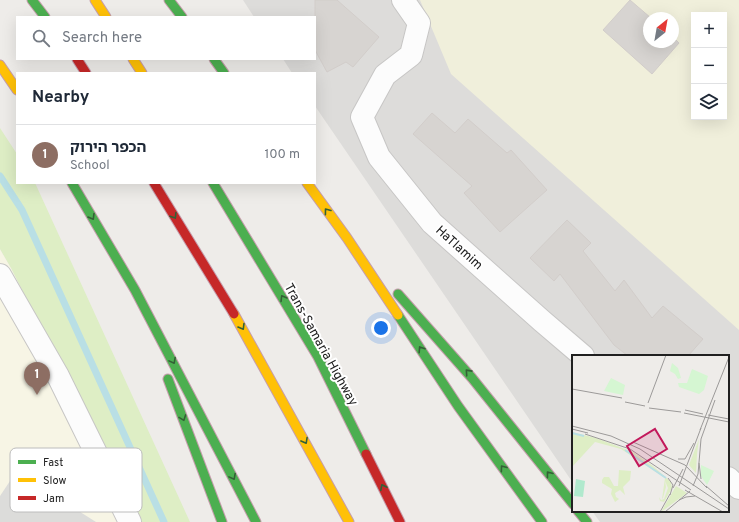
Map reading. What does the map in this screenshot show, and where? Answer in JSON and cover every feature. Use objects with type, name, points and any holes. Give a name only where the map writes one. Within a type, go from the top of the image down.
[{"type":"highway","points":[[32,0],[44,16]]},
{"type":"highway","points":[[95,0],[105,16]]},
{"type":"highway","points":[[169,0],[181,16]]},
{"type":"highway","points":[[78,60],[85,72]]},
{"type":"highway","points":[[134,60],[141,72]]},
{"type":"highway","points":[[215,60],[223,72]]},
{"type":"highway","points":[[0,65],[16,89]]},
{"type":"highway","points":[[73,184],[135,290],[256,522]]},
{"type":"highway","points":[[155,184],[245,332],[349,522]]},
{"type":"highway","name":"Trans-Samaria Highway","points":[[214,184],[318,357],[400,522]]},
{"type":"highway","points":[[308,184],[347,238],[458,406],[542,522]]},
{"type":"highway","points":[[347,238],[472,378],[572,503]]},
{"type":"highway","points":[[135,290],[222,522]]},
{"type":"highway","points":[[579,512],[587,522]]},
{"type":"street","name":"HaTlamim","points":[[403,0],[419,23],[411,55],[385,75],[362,117],[379,157],[432,223],[536,316],[583,355]]},
{"type":"street","points":[[0,275],[58,376],[94,448]]},
{"type":"street","points":[[729,479],[739,488]]},
{"type":"street","points":[[125,512],[130,522]]},
{"type":"shaded area","points":[[243,0],[739,0],[739,522],[600,522],[593,512],[729,512],[729,355],[572,355],[572,482],[316,107],[316,72],[291,72],[284,60],[316,60],[316,16],[253,16]]},
{"type":"shaded area","points":[[0,249],[11,268],[101,448],[10,448],[10,512],[133,512],[138,522],[0,522]]},
{"type":"shaded area","points":[[10,481],[10,512],[80,512],[96,522],[0,522],[0,496]]},
{"type":"green space","points":[[420,0],[739,0],[739,330],[451,74]]},
{"type":"green space","points":[[0,128],[16,152],[16,184],[35,184],[190,522],[138,522],[133,512],[142,512],[142,448],[101,448],[11,268],[0,249]]},
{"type":"building","points":[[315,0],[337,0],[379,37],[353,67],[346,62],[327,72],[316,52]]},
{"type":"building","points":[[630,0],[644,12],[643,48],[675,48],[652,74],[603,30]]},
{"type":"building","points":[[432,113],[455,133],[468,119],[507,153],[511,150],[547,190],[500,232],[464,193],[472,186],[413,134]]},
{"type":"building","points":[[567,220],[591,243],[583,251],[615,291],[624,280],[652,318],[663,306],[703,339],[689,355],[627,355],[614,345],[560,274],[554,281],[530,258]]},
{"type":"waterway","points":[[0,176],[22,210],[130,448]]},
{"type":"waterway","points":[[142,474],[164,522]]},
{"type":"traffic: fast","points":[[32,0],[44,16]]},
{"type":"traffic: fast","points":[[169,0],[181,16]]},
{"type":"traffic: fast","points":[[215,60],[223,72]]},
{"type":"traffic: fast","points":[[73,184],[135,290],[256,522]]},
{"type":"traffic: fast","points":[[214,184],[318,357],[366,454]]},
{"type":"traffic: fast","points":[[398,294],[472,378],[572,503]]},
{"type":"traffic: fast","points":[[398,315],[458,406],[542,522]]},
{"type":"traffic: fast","points":[[168,379],[222,522]]},
{"type":"traffic: fast","points":[[579,512],[587,522]]},
{"type":"traffic: slow","points":[[95,0],[105,16]]},
{"type":"traffic: slow","points":[[134,60],[141,72]]},
{"type":"traffic: slow","points":[[0,65],[16,89]]},
{"type":"traffic: slow","points":[[308,184],[347,238],[398,315]]},
{"type":"traffic: slow","points":[[234,314],[349,522]]},
{"type":"traffic: jam","points":[[78,60],[85,72]]},
{"type":"traffic: jam","points":[[155,184],[234,314]]},
{"type":"traffic: jam","points":[[366,454],[400,522]]},
{"type":"place","name":"הכפר הירוק","points":[[37,395]]}]
